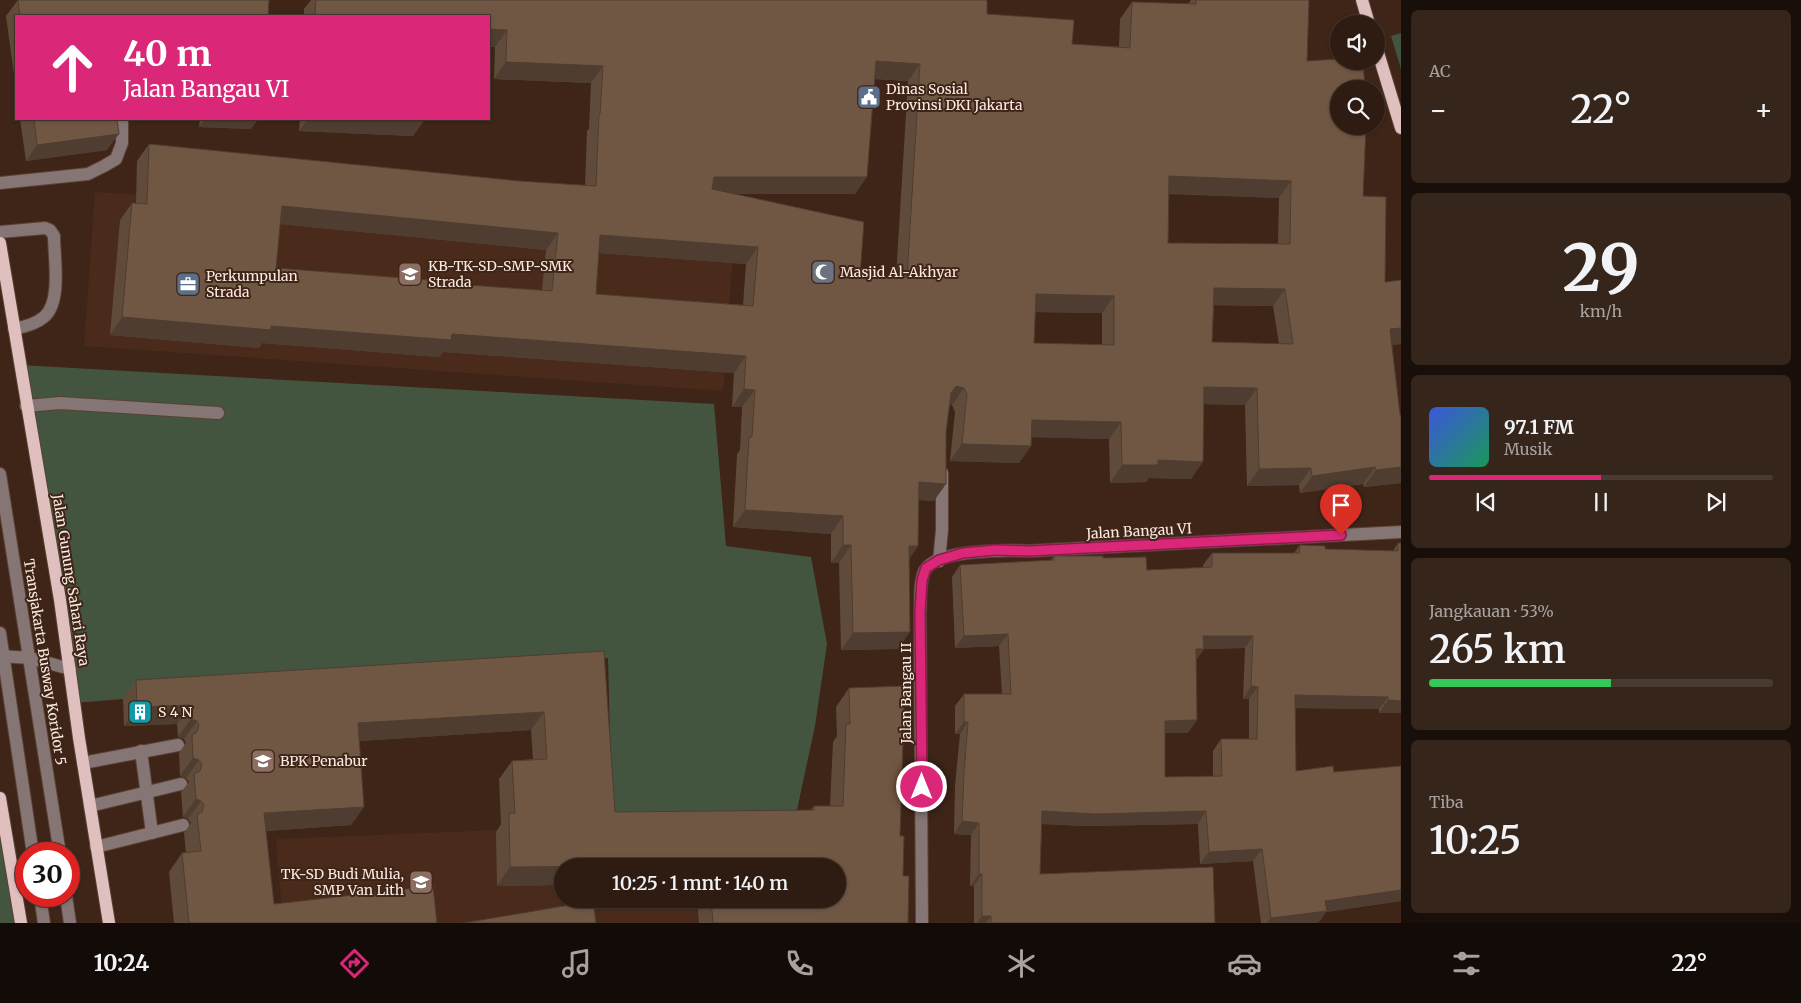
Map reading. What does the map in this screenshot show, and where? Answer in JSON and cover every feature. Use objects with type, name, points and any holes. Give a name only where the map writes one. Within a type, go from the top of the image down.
[{"type":"main road","points":[[1362,0],[1367,15]]},
{"type":"main road","points":[[1383,70],[1401,128]]},
{"type":"main road","name":"Jalan Gunung Sahari Raya","points":[[0,243],[60,600],[83,763],[109,923]]},
{"type":"main road","points":[[0,798],[21,923]]},
{"type":"street","points":[[0,183],[88,174],[104,166],[116,159],[122,143],[122,120]]},
{"type":"street","points":[[0,232],[45,228],[50,230],[54,236],[55,289],[52,305],[44,317],[28,326],[14,329]]},
{"type":"street","points":[[26,406],[60,403],[218,414]]},
{"type":"street","points":[[939,560],[942,530],[942,459]]},
{"type":"street","name":"Transjakarta Busway Koridor 5","points":[[0,474],[58,842]]},
{"type":"street","name":"Jalan Bangau VI","points":[[939,560],[963,553],[996,550],[1029,551],[1401,532]]},
{"type":"street","name":"Jalan Bangau II","points":[[922,923],[920,612],[922,580],[926,568],[939,560]]},
{"type":"street","points":[[0,633],[31,842]]},
{"type":"street","points":[[2,656],[30,658],[70,669]]},
{"type":"street","points":[[83,763],[178,745]]},
{"type":"street","points":[[141,751],[148,791],[152,834]]},
{"type":"street","points":[[90,806],[181,784]]},
{"type":"street","points":[[96,847],[183,825]]},
{"type":"street","points":[[42,907],[44,923]]},
{"type":"street","points":[[68,907],[70,923]]},
{"type":"shaded area","name":"KB-TK-SD-SMP-SMK Strada","points":[[95,192],[238,202],[737,198],[723,391],[84,346]]},
{"type":"shaded area","name":"TK-SD Budi Mulia, SMP Van Lith","points":[[623,825],[574,858],[554,858],[554,908],[772,908],[773,923],[283,923],[276,839]]},
{"type":"green space","points":[[1401,33],[1401,69],[1391,36]]},
{"type":"green space","points":[[20,365],[714,404],[726,546],[811,557],[827,644],[815,726],[797,810],[612,815],[608,658],[75,703]]},
{"type":"green space","points":[[0,793],[15,886],[15,907],[18,907],[21,923],[0,923]]},
{"type":"building","points":[[18,0],[269,0],[268,15],[20,15]]},
{"type":"building","points":[[316,0],[987,0],[987,14],[1074,20],[1072,44],[1130,48],[1132,2],[1196,4],[1196,0],[1309,0],[1307,61],[1330,60],[1330,70],[1364,70],[1364,80],[1330,80],[1330,135],[1366,135],[1363,196],[1386,197],[1385,282],[1401,280],[1401,328],[1390,329],[1401,415],[1401,467],[1376,470],[1375,467],[1312,476],[1311,468],[1259,469],[1257,388],[1204,387],[1203,462],[1158,460],[1158,465],[1122,465],[1121,422],[1032,420],[1031,446],[962,444],[967,394],[964,388],[956,386],[951,393],[946,432],[946,484],[919,482],[918,546],[909,546],[910,632],[853,633],[851,545],[843,545],[843,516],[745,510],[749,437],[752,437],[755,390],[744,389],[746,356],[452,334],[451,340],[271,326],[271,330],[122,317],[132,203],[147,204],[149,144],[519,181],[596,186],[603,66],[506,62],[507,30],[490,29],[490,15],[315,15]],"holes":[[[876,61],[920,64],[907,277],[860,276],[864,222],[712,189],[714,177],[867,177]],[[1169,176],[1291,181],[1290,244],[1168,243]],[[282,206],[558,233],[552,291],[276,268]],[[600,235],[758,247],[753,306],[596,294]],[[1214,288],[1285,289],[1293,344],[1212,342]],[[1036,294],[1114,296],[1114,345],[1034,343]]]},
{"type":"building","points":[[34,120],[117,120],[119,134],[37,145]]},
{"type":"building","points":[[1398,543],[1401,543],[1401,701],[1388,700],[1388,697],[1295,695],[1296,771],[1333,766],[1334,772],[1401,766],[1401,890],[1325,901],[1327,911],[1271,918],[1262,849],[1209,852],[1206,811],[1095,814],[1042,811],[1040,874],[1213,867],[1215,923],[991,923],[991,916],[982,916],[982,874],[979,874],[979,823],[962,821],[968,722],[964,722],[964,694],[1011,694],[1008,634],[964,636],[960,565],[1054,560],[1054,556],[1146,557],[1147,570],[1212,567],[1212,553],[1299,553],[1300,545],[1325,546],[1325,549],[1398,551]],"holes":[[[1203,636],[1253,636],[1251,686],[1258,687],[1257,739],[1221,739],[1222,776],[1165,777],[1165,721],[1197,720],[1196,649],[1204,649]]]},
{"type":"building","points":[[604,651],[615,812],[814,810],[814,806],[843,806],[846,724],[850,724],[849,688],[903,686],[904,712],[900,836],[904,836],[903,876],[909,876],[908,923],[713,923],[712,908],[846,908],[846,858],[554,858],[554,867],[510,867],[509,813],[515,813],[512,761],[547,759],[544,712],[358,723],[364,807],[264,813],[274,904],[433,886],[437,923],[189,923],[182,853],[201,851],[197,815],[202,812],[204,805],[196,799],[194,774],[200,771],[202,764],[199,760],[193,758],[192,735],[197,732],[199,725],[197,721],[191,719],[190,705],[137,707],[136,680]]},
{"type":"building","points":[[554,908],[594,908],[596,923],[463,923]]},
{"type":"place","name":"Dinas Sosial Provinsi DKI Jakarta","points":[[869,97]]},
{"type":"place","name":"Masjid Al-Akhyar","points":[[823,272]]},
{"type":"place","name":"KB-TK-SD-SMP-SMK Strada","points":[[410,274]]},
{"type":"place","name":"Perkumpulan Strada","points":[[188,284]]},
{"type":"place","name":"S 4 N","points":[[140,712]]},
{"type":"place","name":"BPK Penabur","points":[[263,761]]},
{"type":"place","name":"TK-SD Budi Mulia, SMP Van Lith","points":[[421,882]]},
{"type":"route","points":[[922,787],[920,612],[922,580],[926,568],[939,560],[963,553],[996,550],[1029,551],[1341,535]]}]
